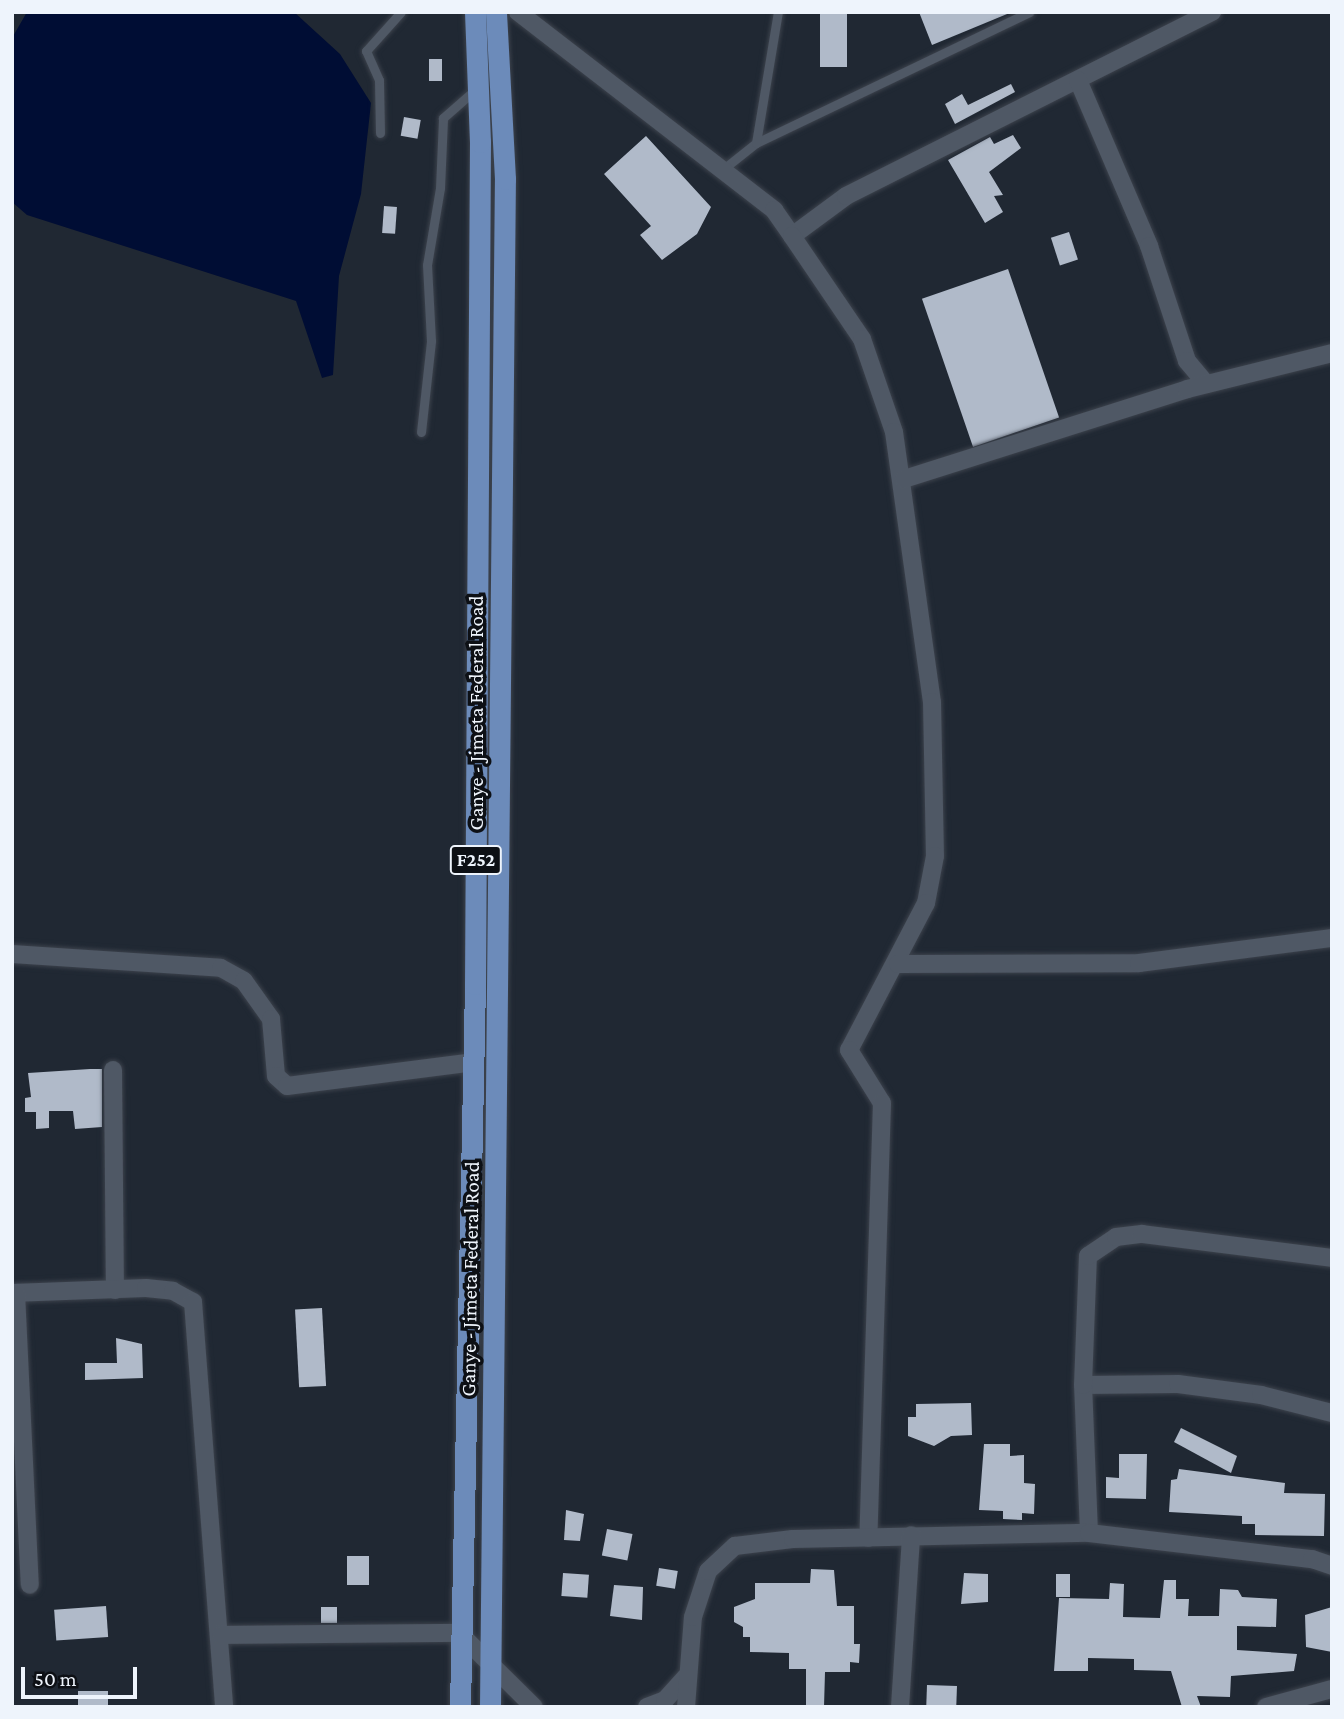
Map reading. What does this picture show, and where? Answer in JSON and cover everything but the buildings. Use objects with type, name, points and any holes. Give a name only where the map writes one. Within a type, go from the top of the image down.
[{"type":"main road","name":"Ganye - Jimeta Federal Road","points":[[460,1707],[459,1633],[474,1062],[478,87],[475,12]]},
{"type":"main road","name":"Ganye - Jimeta Federal Road","points":[[490,1707],[505,179],[496,12]]},
{"type":"street","points":[[518,12],[774,210],[862,339],[904,479],[932,702],[935,856],[926,903],[898,964],[849,1049],[882,1103],[868,1538]]},
{"type":"street","points":[[792,236],[846,196],[1212,12]]},
{"type":"street","points":[[1078,80],[1149,246],[1186,361],[1206,384]]},
{"type":"street","points":[[904,479],[1206,384],[1332,353]]},
{"type":"street","points":[[898,964],[1139,963],[1332,938]]},
{"type":"street","points":[[12,954],[221,968],[244,981],[271,1019],[276,1076],[288,1086],[474,1062]]},
{"type":"street","points":[[113,1070],[115,1290]]},
{"type":"street","points":[[1089,1533],[1083,1385],[1084,1265],[1088,1256],[1116,1237],[1171,1236],[1299,1258],[1332,1258]]},
{"type":"street","points":[[30,1585],[14,1293],[173,1291],[193,1302],[221,1635],[224,1707]]},
{"type":"street","points":[[1083,1385],[1178,1384],[1261,1395],[1332,1413]]},
{"type":"street","points":[[686,1707],[692,1617],[708,1571],[735,1546],[911,1535],[1089,1533],[1312,1559],[1332,1566]]},
{"type":"street","points":[[900,1707],[911,1535]]},
{"type":"street","points":[[221,1635],[459,1633],[534,1707]]},
{"type":"street","points":[[647,1707],[665,1700],[686,1677]]},
{"type":"street","points":[[1266,1707],[1332,1689]]},
{"type":"lane","points":[[380,133],[379,80],[366,51],[401,12]]},
{"type":"lane","points":[[756,143],[778,12]]},
{"type":"lane","points":[[722,170],[756,143],[1029,12]]},
{"type":"lane","points":[[422,432],[431,341],[428,265],[440,188],[443,118],[478,87]]},
{"type":"water","points":[[27,12],[294,12],[340,54],[371,103],[361,194],[339,276],[333,375],[322,378],[296,301],[27,215],[12,202],[12,38]]}]
